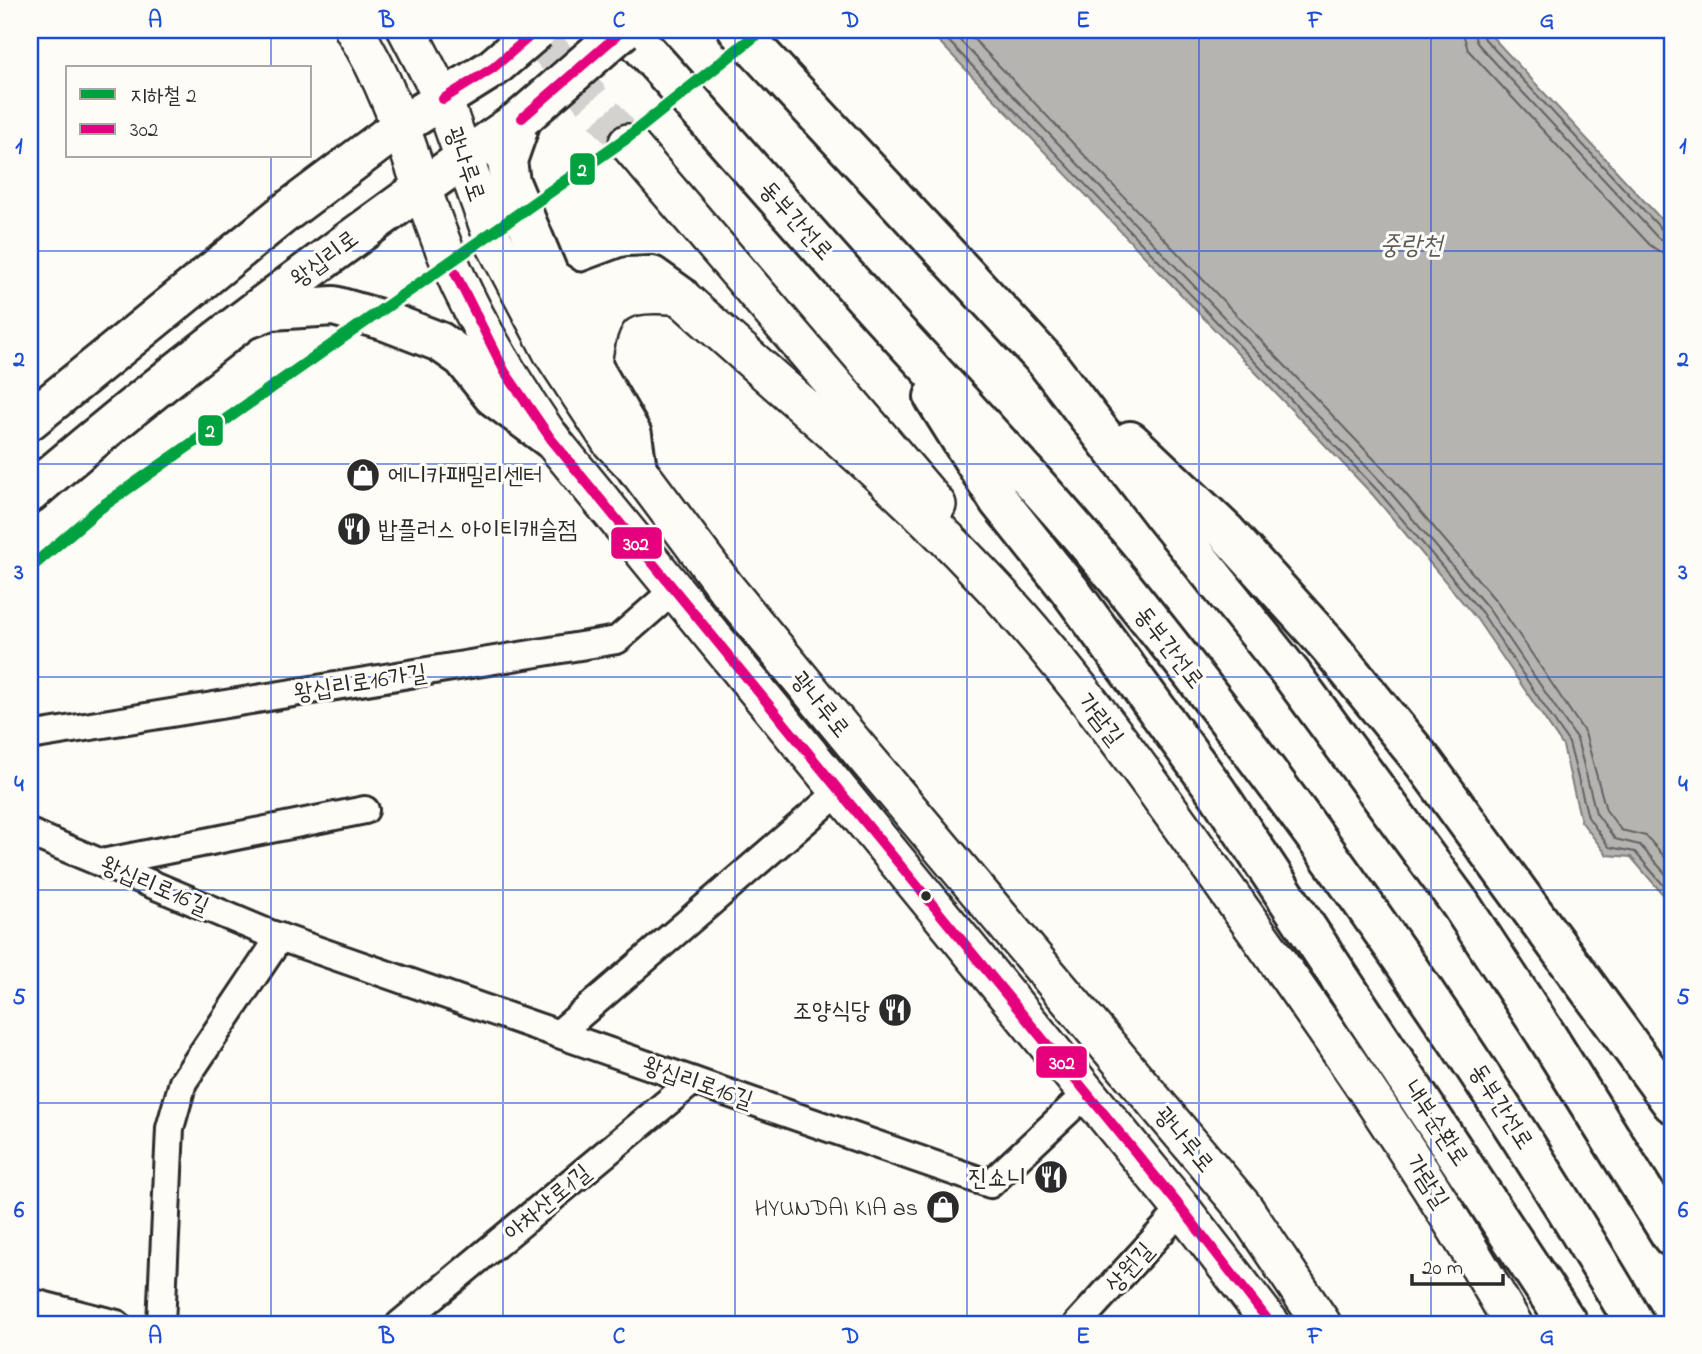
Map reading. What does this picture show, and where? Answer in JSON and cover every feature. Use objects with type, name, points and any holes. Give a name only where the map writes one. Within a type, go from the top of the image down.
[{"type":"main road","name":"광나루로","points":[[354,30],[375,62],[402,125],[451,265],[497,357],[551,439],[1182,1209],[1271,1324]]},
{"type":"main road","name":"광나루로","points":[[407,30],[443,99],[494,242],[522,299],[552,352],[611,442],[637,469],[735,599],[1244,1209],[1322,1324]]},
{"type":"main road","points":[[30,420],[201,278],[402,125],[493,68],[537,30]]},
{"type":"main road","name":"왕십리로","points":[[30,494],[236,324],[422,186],[522,118],[625,30]]},
{"type":"main road","name":"동부간선로","points":[[625,30],[1036,483],[1154,626],[1312,829],[1464,1047],[1635,1324]]},
{"type":"main road","points":[[738,30],[1045,360],[1226,532],[1328,645],[1424,763],[1672,1103]]},
{"type":"main road","points":[[522,118],[507,161],[510,182],[550,278],[592,366],[632,435],[637,469]]},
{"type":"main road","points":[[628,144],[887,443],[939,508],[981,573]]},
{"type":"main road","points":[[550,278],[569,291],[585,293],[628,277],[652,276],[680,296]]},
{"type":"main road","points":[[592,366],[595,343],[609,310],[619,302],[646,292],[680,296]]},
{"type":"main road","name":"가람길","points":[[680,296],[928,521],[981,573],[1048,650],[1147,778],[1388,1118],[1461,1232],[1513,1324]]},
{"type":"main road","points":[[236,324],[271,310],[334,306],[383,320],[440,342],[463,358],[493,396],[551,439]]},
{"type":"main road","name":"내부순환로","points":[[882,316],[999,501],[1138,681],[1217,792],[1535,1270],[1568,1324]]},
{"type":"main road","points":[[497,357],[512,348],[526,354],[568,414],[611,442]]},
{"type":"main road","points":[[1045,360],[1162,513],[1292,675],[1461,905],[1545,1033],[1672,1237]]},
{"type":"main road","points":[[1182,1209],[1220,1180]]},
{"type":"street","name":"왕십리로16가길","points":[[30,736],[617,640],[673,591]]},
{"type":"street","points":[[558,1034],[841,790]]},
{"type":"street","points":[[102,863],[365,810]]},
{"type":"street","name":"왕십리로16길","points":[[30,832],[280,937],[990,1184],[1087,1093]]},
{"type":"street","points":[[161,1324],[170,1128],[183,1082],[280,937]]},
{"type":"street","name":"아차산로1길","points":[[400,1324],[693,1081]]},
{"type":"street","name":"상원길","points":[[1077,1324],[1182,1209]]},
{"type":"street","points":[[30,1302],[117,1324]]},
{"type":"water","name":"중랑천","points":[[928,30],[1486,30],[1672,231],[1672,905],[1631,857],[1607,855],[1581,821],[1563,746],[1476,618],[1373,495]]},
{"type":"tunnel","points":[[533,30],[628,143]]},
{"type":"metro line","name":"2","points":[[30,568],[100,508],[628,137],[762,30]]},
{"type":"transit line","name":"302","points":[[443,99],[493,68],[537,30]]},
{"type":"transit line","name":"302","points":[[522,118],[623,30]]},
{"type":"transit line","name":"302","points":[[451,265],[505,372],[551,439],[1182,1209],[1271,1324]]},
{"type":"place","name":"에니카패밀리센터","points":[[363,475]]},
{"type":"place","name":"밥플러스 아이티캐슬점","points":[[354,529]]},
{"type":"place","name":"조양식당","points":[[895,1010]]},
{"type":"place","name":"진쇼니","points":[[1051,1177]]},
{"type":"place","name":"HYUNDAI KIA as","points":[[943,1207]]}]
